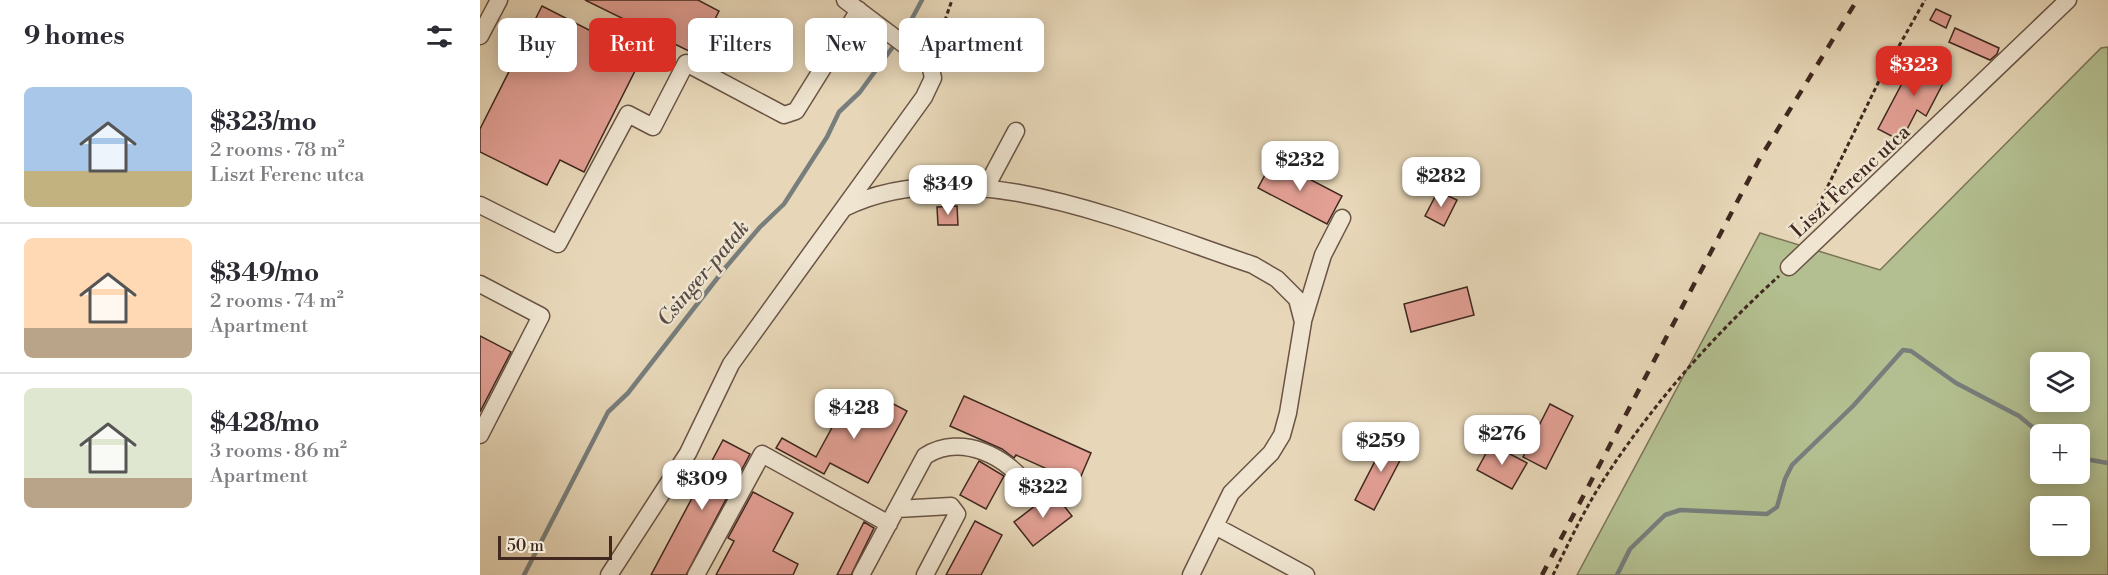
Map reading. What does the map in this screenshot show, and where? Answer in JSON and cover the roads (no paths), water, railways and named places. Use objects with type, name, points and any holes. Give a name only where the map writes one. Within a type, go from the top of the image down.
[{"type":"street","points":[[480,36],[499,0]]},
{"type":"street","points":[[609,575],[688,453],[731,364],[924,97],[933,78],[930,64],[845,0]]},
{"type":"street","name":"Liszt Ferenc utca","points":[[1789,267],[2068,0]]},
{"type":"street","points":[[480,205],[558,244],[628,114],[653,127],[686,63],[784,115],[796,111],[859,10]]},
{"type":"street","points":[[985,189],[1016,131]]},
{"type":"street","points":[[843,208],[867,196],[887,191],[936,187],[985,189],[1050,198],[1253,265],[1277,279],[1297,299],[1303,322]]},
{"type":"street","points":[[1191,575],[1231,493],[1271,453],[1282,435],[1303,322],[1323,255],[1342,218]]},
{"type":"street","points":[[480,284],[541,316],[480,435]]},
{"type":"street","points":[[861,575],[925,456],[936,449],[950,446],[989,454],[1007,464],[1030,490]]},
{"type":"street","points":[[696,575],[762,454],[888,524]]},
{"type":"street","points":[[897,509],[951,506],[957,514],[925,575]]},
{"type":"street","points":[[1215,526],[1306,575]]},
{"type":"waterway","name":"Csinger-patak","points":[[524,575],[608,412],[628,393],[726,267],[760,227],[784,204],[827,137],[839,112],[860,92],[908,26],[922,0]]},
{"type":"waterway","points":[[1617,575],[1630,549],[1665,515],[1680,510],[1767,514],[1777,507],[1785,479],[1792,465],[1853,406],[1903,350],[1911,351],[1956,383],[2019,416],[2030,425]]},
{"type":"waterway","points":[[2090,460],[2108,463]]},
{"type":"railway","points":[[1542,575],[1759,160],[1857,0]]}]
